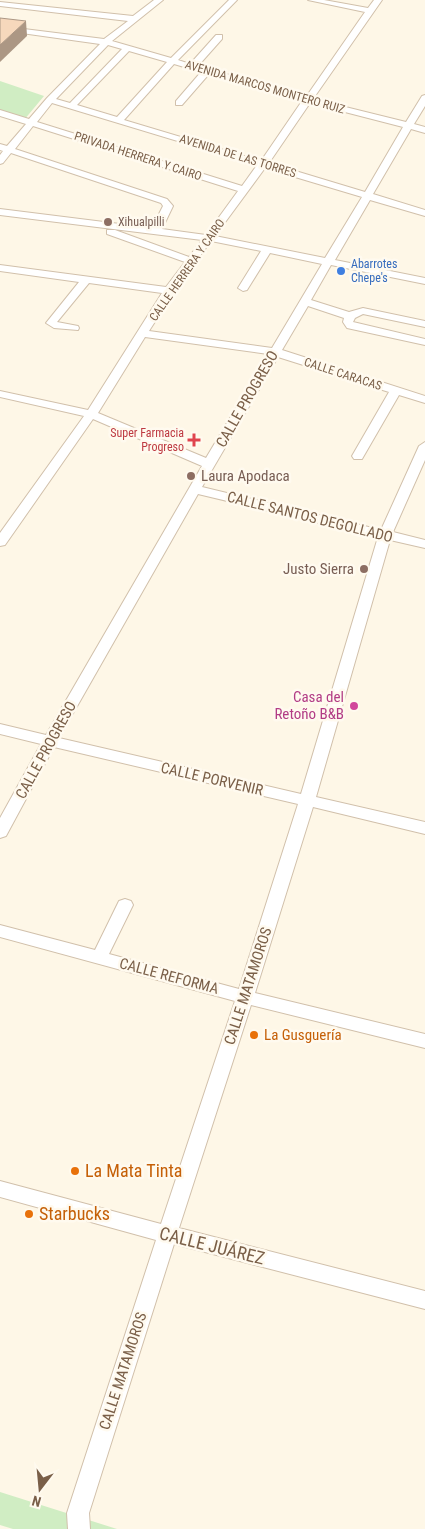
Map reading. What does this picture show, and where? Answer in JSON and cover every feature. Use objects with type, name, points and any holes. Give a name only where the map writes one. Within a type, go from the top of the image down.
[{"type":"street","points":[[0,161],[5,148],[106,42],[159,0]]},
{"type":"street","points":[[119,120],[233,0]]},
{"type":"street","points":[[312,0],[370,10]]},
{"type":"street","name":"CALLE HERRERA Y CAIRO","points":[[0,542],[90,414],[169,292],[263,164],[378,0]]},
{"type":"street","points":[[0,4],[134,19]]},
{"type":"street","name":"AVENIDA MARCOS MONTERO RUIZ","points":[[0,28],[106,42],[307,100],[425,130]]},
{"type":"street","points":[[192,67],[219,38]]},
{"type":"street","points":[[72,106],[128,48]]},
{"type":"street","points":[[179,103],[207,71]]},
{"type":"street","name":"CALLE PROGRESO","points":[[0,832],[50,740],[209,464],[425,98]]},
{"type":"street","name":"AVENIDA DE LAS TORRES","points":[[50,100],[425,213]]},
{"type":"street","name":"PRIVADA HERRERA Y CAIRO","points":[[0,113],[244,190]]},
{"type":"street","points":[[5,148],[164,201],[168,206],[156,231]]},
{"type":"street","points":[[0,212],[209,238],[425,281]]},
{"type":"street","points":[[87,223],[192,261]]},
{"type":"street","points":[[243,288],[267,250]]},
{"type":"street","points":[[0,268],[169,292]]},
{"type":"street","points":[[74,328],[51,323],[86,280]]},
{"type":"street","points":[[305,301],[350,316],[360,311],[425,324]]},
{"type":"street","points":[[350,316],[348,324],[351,326],[423,342]]},
{"type":"street","points":[[399,338],[408,322]]},
{"type":"street","name":"CALLE CARACAS","points":[[142,333],[275,352],[425,400]]},
{"type":"street","points":[[358,456],[396,391]]},
{"type":"street","points":[[0,394],[90,414],[209,464]]},
{"type":"street","name":"CALLE MATAMOROS","points":[[79,1529],[78,1513],[307,801],[385,536],[425,446]]},
{"type":"street","name":"CALLE SANTOS DEGOLLADO","points":[[195,489],[385,536],[425,544]]},
{"type":"street","points":[[0,517],[15,521]]},
{"type":"street","name":"CALLE PORVENIR","points":[[0,729],[425,828]]},
{"type":"street","points":[[99,958],[125,905]]},
{"type":"street","name":"CALLE REFORMA","points":[[0,931],[245,997],[425,1041]]},
{"type":"street","name":"CALLE JUÁREZ","points":[[0,1189],[425,1300]]},
{"type":"green space","points":[[0,81],[44,96],[24,120],[0,113]]},
{"type":"green space","points":[[0,1492],[117,1529],[13,1529],[0,1525]]},
{"type":"building","points":[[0,18],[26,21],[0,45]]},
{"type":"place","name":"Xihualpilli","points":[[108,222]]},
{"type":"place","name":"Abarrotes Chepe's","points":[[341,271]]},
{"type":"place","name":"Super Farmacia Progreso","points":[[194,440]]},
{"type":"place","name":"Laura Apodaca","points":[[191,476]]},
{"type":"place","name":"Justo Sierra","points":[[364,569]]},
{"type":"place","name":"Casa del Retoño B&B","points":[[354,706]]},
{"type":"place","name":"La Gusguería","points":[[254,1035]]},
{"type":"place","name":"La Mata Tinta","points":[[75,1171]]},
{"type":"place","name":"Starbucks","points":[[29,1214]]}]
